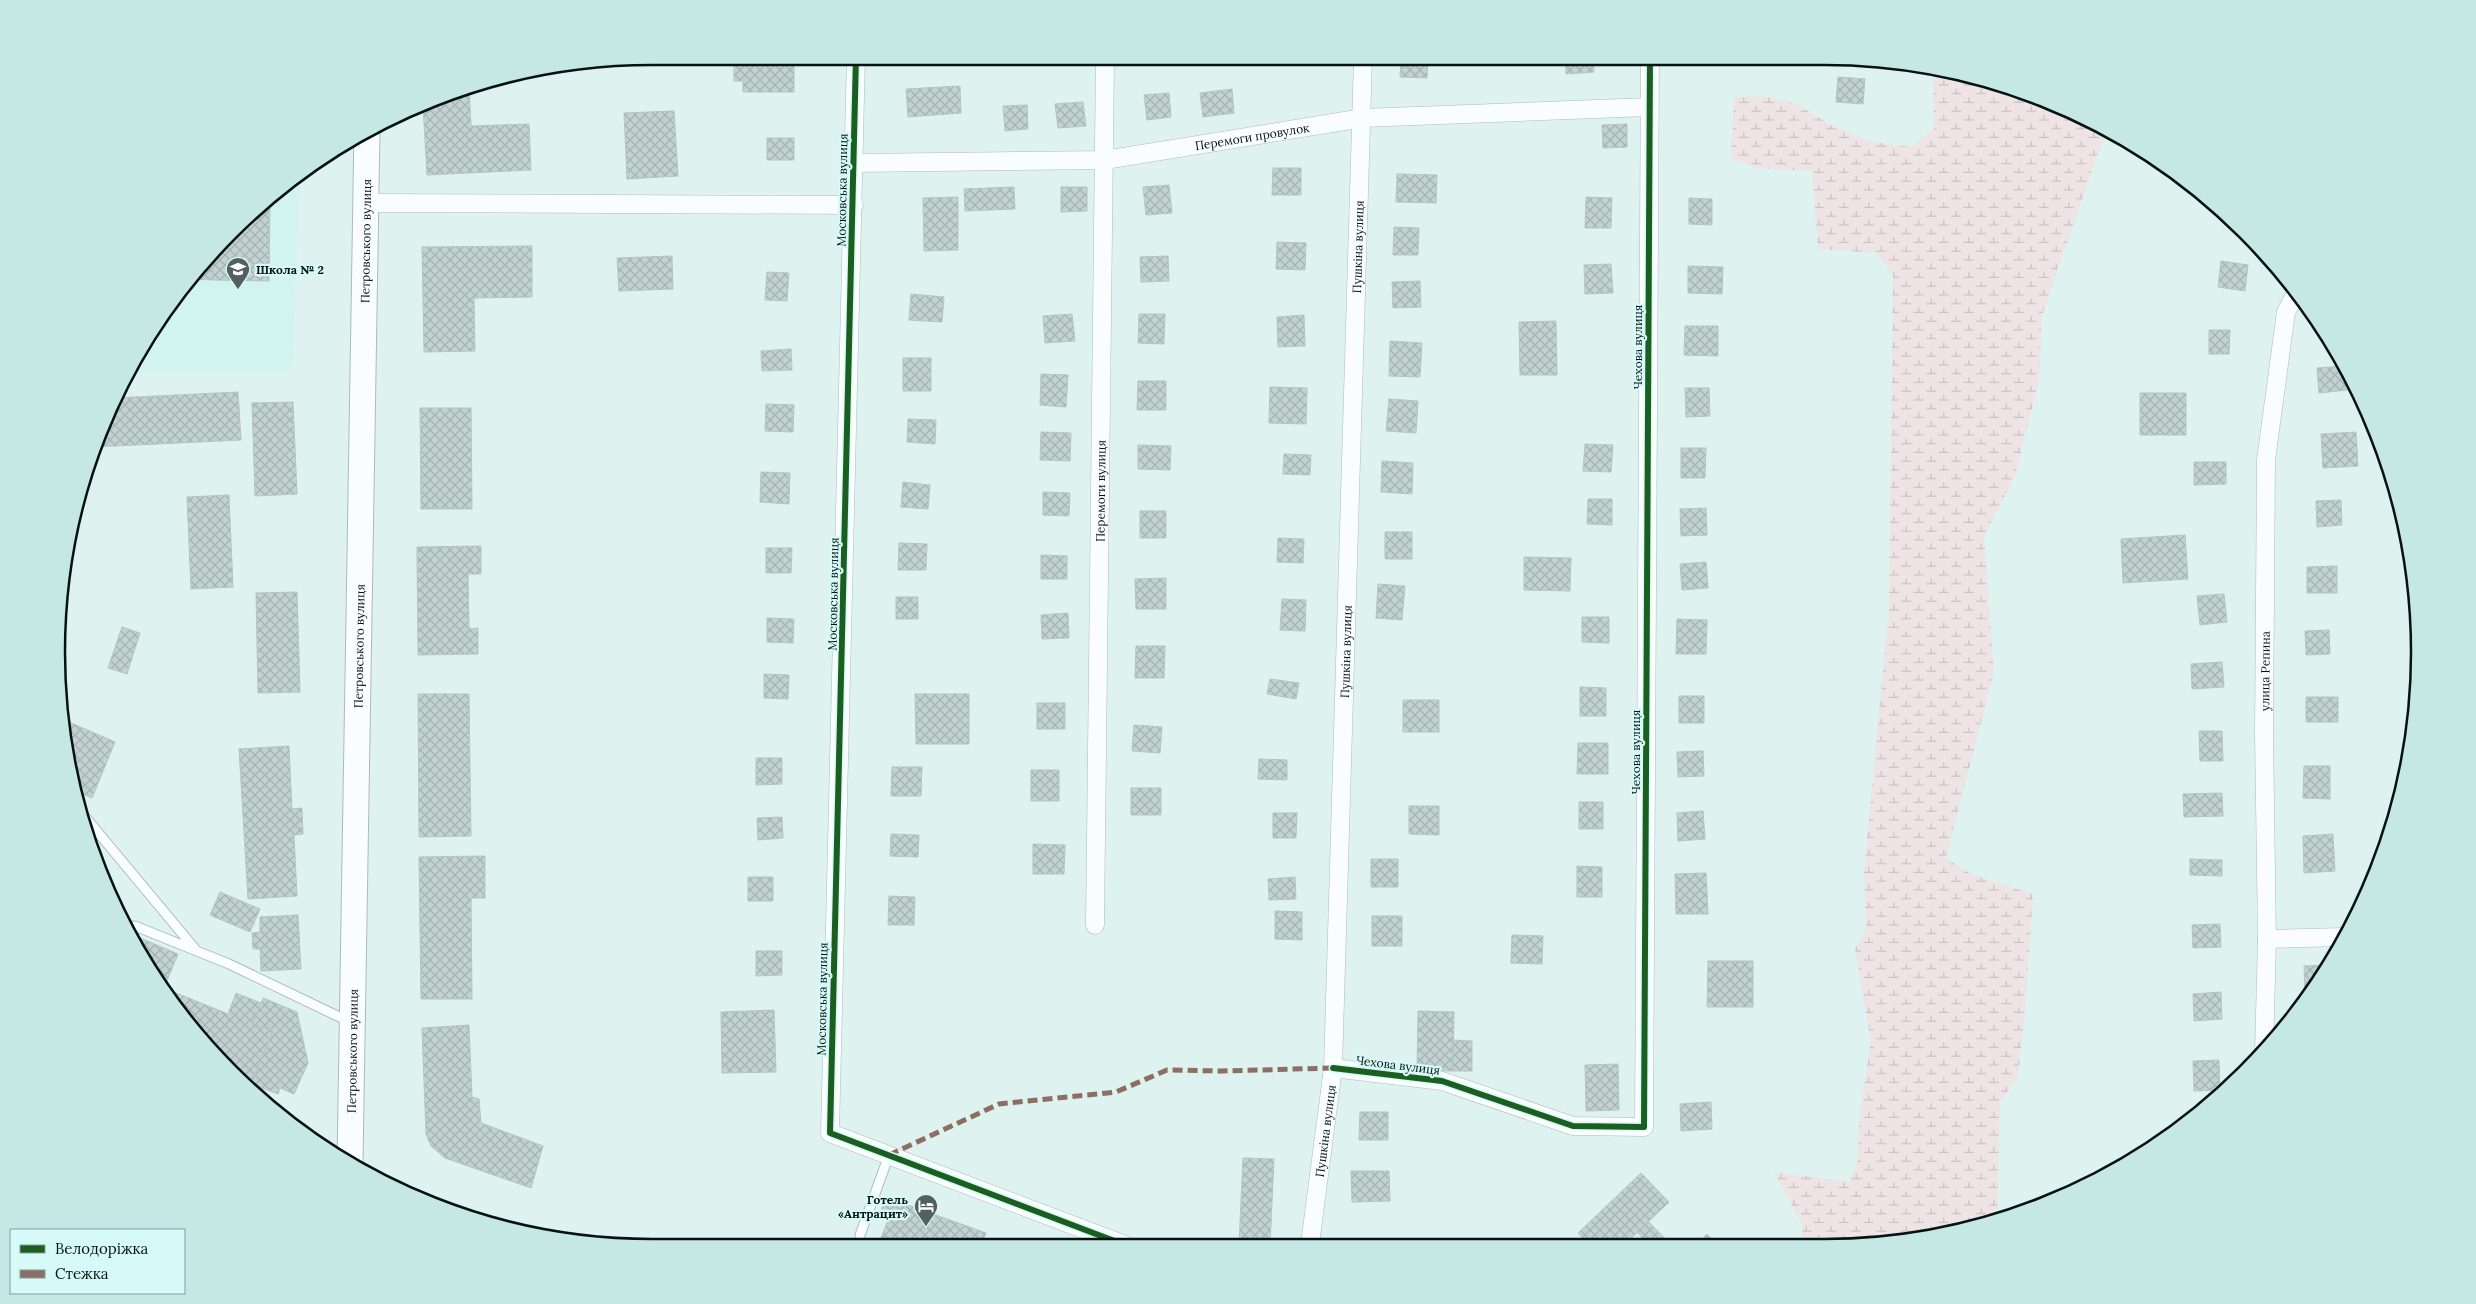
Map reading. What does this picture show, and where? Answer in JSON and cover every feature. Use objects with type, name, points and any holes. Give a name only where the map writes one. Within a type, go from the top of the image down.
[{"type":"main road","name":"Петровського вулиця","points":[[350,1155],[350,1022],[367,139]]},
{"type":"street","name":"Московська вулиця","points":[[856,65],[830,1133],[888,1155]]},
{"type":"street","name":"Перемоги вулиця","points":[[1095,925],[1105,65]]},
{"type":"street","name":"Пушкіна вулиця","points":[[1311,1239],[1333,1068],[1364,65]]},
{"type":"street","name":"Чехова вулиця","points":[[1333,1068],[1442,1081],[1573,1126],[1644,1127],[1650,65]]},
{"type":"street","name":"Перемоги провулок","points":[[855,163],[1105,160],[1363,118],[1649,107]]},
{"type":"street","points":[[367,203],[854,205]]},
{"type":"street","name":"улица Репина","points":[[2264,1040],[2267,939],[2264,734],[2266,460],[2286,312],[2293,299]]},
{"type":"street","points":[[2267,939],[2337,937]]},
{"type":"street","points":[[888,1155],[1109,1239]]},
{"type":"lane","points":[[91,824],[196,951]]},
{"type":"lane","points":[[133,926],[196,951],[350,1022]]},
{"type":"lane","points":[[860,1235],[888,1155]]},
{"type":"shaded area","name":"Школа № 2","points":[[300,183],[292,372],[137,372],[164,326],[211,265],[265,211]]},
{"type":"green space","points":[[1933,75],[2013,96],[2049,110],[2105,137],[2042,315],[2039,380],[2015,476],[1984,536],[1994,672],[1946,858],[1971,874],[2033,894],[2025,1013],[2018,1076],[2000,1103],[1997,1213],[1939,1228],[1901,1234],[1862,1238],[1803,1239],[1802,1224],[1774,1172],[1850,1182],[1857,1163],[1860,1112],[1871,1041],[1855,949],[1866,930],[1864,871],[1889,608],[1893,275],[1877,253],[1818,249],[1812,171],[1757,168],[1731,158],[1734,97],[1763,96],[1797,104],[1832,126],[1873,142],[1911,147],[1934,129]]},
{"type":"building","points":[[734,65],[794,65],[794,92],[743,92],[743,81],[734,81]]},
{"type":"building","points":[[1401,65],[1428,65],[1427,78],[1400,77]]},
{"type":"building","points":[[1566,65],[1594,65],[1594,72],[1566,74]]},
{"type":"building","points":[[1838,77],[1865,79],[1863,104],[1836,102]]},
{"type":"building","points":[[960,86],[961,113],[908,117],[906,89]]},
{"type":"building","points":[[1232,89],[1234,113],[1203,117],[1200,93]]},
{"type":"building","points":[[1169,93],[1171,117],[1147,120],[1144,95]]},
{"type":"building","points":[[469,94],[471,126],[529,124],[531,170],[427,175],[423,112]]},
{"type":"building","points":[[1083,102],[1086,126],[1058,128],[1055,104]]},
{"type":"building","points":[[1027,105],[1028,129],[1005,131],[1003,106]]},
{"type":"building","points":[[674,111],[678,176],[627,179],[624,113]]},
{"type":"building","points":[[1627,124],[1627,147],[1603,148],[1602,125]]},
{"type":"building","points":[[767,138],[794,138],[794,160],[767,160]]},
{"type":"building","points":[[1273,168],[1301,168],[1301,195],[1272,195]]},
{"type":"building","points":[[1397,174],[1437,175],[1436,203],[1396,202]]},
{"type":"building","points":[[1169,185],[1172,213],[1146,215],[1143,187]]},
{"type":"building","points":[[1014,187],[1015,209],[965,211],[964,189]]},
{"type":"building","points":[[1061,187],[1087,187],[1087,211],[1061,212]]},
{"type":"building","points":[[958,197],[958,250],[924,251],[923,198]]},
{"type":"building","points":[[1586,197],[1612,198],[1611,228],[1585,228]]},
{"type":"building","points":[[1689,198],[1712,199],[1712,225],[1689,224]]},
{"type":"building","points":[[270,207],[269,281],[213,280],[214,262],[237,237]]},
{"type":"building","points":[[1394,227],[1419,228],[1418,255],[1393,255]]},
{"type":"building","points":[[1277,242],[1306,243],[1305,270],[1276,269]]},
{"type":"building","points":[[532,246],[532,297],[474,298],[475,351],[424,352],[422,247]]},
{"type":"building","points":[[672,256],[673,289],[619,291],[617,258]]},
{"type":"building","points":[[1168,256],[1169,281],[1141,282],[1140,257]]},
{"type":"building","points":[[2221,261],[2248,265],[2245,291],[2218,287]]},
{"type":"building","points":[[214,262],[213,280],[199,279]]},
{"type":"building","points":[[1611,264],[1613,293],[1585,294],[1584,265]]},
{"type":"building","points":[[1688,266],[1723,267],[1722,294],[1688,293]]},
{"type":"building","points":[[767,272],[789,273],[787,301],[765,300]]},
{"type":"building","points":[[1420,281],[1421,307],[1393,308],[1392,282]]},
{"type":"building","points":[[911,294],[944,297],[942,322],[909,320]]},
{"type":"building","points":[[1072,314],[1075,341],[1045,343],[1043,316]]},
{"type":"building","points":[[1139,314],[1165,314],[1164,344],[1138,343]]},
{"type":"building","points":[[1304,315],[1305,346],[1278,347],[1277,317]]},
{"type":"building","points":[[1556,321],[1557,375],[1520,375],[1519,322]]},
{"type":"building","points":[[1685,326],[1718,326],[1718,356],[1684,355]]},
{"type":"building","points":[[2209,330],[2230,330],[2229,354],[2209,354]]},
{"type":"building","points":[[1390,341],[1422,343],[1420,377],[1389,376]]},
{"type":"building","points":[[791,349],[792,370],[762,371],[761,351]]},
{"type":"building","points":[[903,358],[931,358],[931,391],[903,391]]},
{"type":"building","points":[[2336,367],[2347,390],[2319,393],[2317,368]]},
{"type":"building","points":[[1041,374],[1068,375],[1066,407],[1040,405]]},
{"type":"building","points":[[1138,381],[1166,381],[1166,410],[1137,410]]},
{"type":"building","points":[[1270,387],[1307,388],[1306,424],[1269,423]]},
{"type":"building","points":[[1685,388],[1709,388],[1710,416],[1686,417]]},
{"type":"building","points":[[238,392],[241,440],[102,447],[123,398]]},
{"type":"building","points":[[2140,393],[2186,393],[2186,435],[2140,435]]},
{"type":"building","points":[[1389,399],[1418,401],[1416,433],[1386,431]]},
{"type":"building","points":[[293,402],[297,494],[255,496],[252,403]]},
{"type":"building","points":[[766,404],[794,405],[793,432],[765,431]]},
{"type":"building","points":[[420,408],[471,408],[472,509],[421,509]]},
{"type":"building","points":[[908,419],[936,420],[935,444],[907,442]]},
{"type":"building","points":[[1041,432],[1071,433],[1070,461],[1040,460]]},
{"type":"building","points":[[2356,432],[2358,466],[2323,468],[2321,434]]},
{"type":"building","points":[[1585,444],[1613,445],[1611,472],[1583,471]]},
{"type":"building","points":[[1138,445],[1171,446],[1170,470],[1138,469]]},
{"type":"building","points":[[1681,448],[1706,448],[1705,478],[1681,478]]},
{"type":"building","points":[[1284,454],[1311,455],[1310,475],[1283,474]]},
{"type":"building","points":[[1382,461],[1413,463],[1412,494],[1381,492]]},
{"type":"building","points":[[2194,462],[2226,462],[2226,484],[2194,485]]},
{"type":"building","points":[[761,472],[790,473],[789,504],[760,502]]},
{"type":"building","points":[[903,482],[930,485],[928,509],[901,507]]},
{"type":"building","points":[[1043,492],[1070,493],[1069,516],[1043,515]]},
{"type":"building","points":[[229,495],[233,587],[191,589],[187,497]]},
{"type":"building","points":[[1588,499],[1612,499],[1612,525],[1587,524]]},
{"type":"building","points":[[2341,500],[2342,525],[2317,527],[2316,501]]},
{"type":"building","points":[[1706,508],[1707,535],[1681,536],[1680,509]]},
{"type":"building","points":[[1140,511],[1166,511],[1166,538],[1140,538]]},
{"type":"building","points":[[1385,532],[1412,532],[1412,559],[1385,559]]},
{"type":"building","points":[[2185,535],[2188,579],[2123,583],[2121,539]]},
{"type":"building","points":[[1278,538],[1304,539],[1303,563],[1277,562]]},
{"type":"building","points":[[899,543],[927,544],[926,570],[898,570]]},
{"type":"building","points":[[481,546],[481,574],[468,574],[469,629],[478,628],[478,654],[418,655],[417,547]]},
{"type":"building","points":[[766,548],[792,548],[791,573],[766,573]]},
{"type":"building","points":[[1041,555],[1067,556],[1067,579],[1041,579]]},
{"type":"building","points":[[1524,557],[1571,558],[1570,591],[1524,590]]},
{"type":"building","points":[[1706,562],[1708,588],[1682,590],[1680,564]]},
{"type":"building","points":[[2337,566],[2337,593],[2307,593],[2307,567]]},
{"type":"building","points":[[1166,578],[1166,609],[1136,609],[1135,579]]},
{"type":"building","points":[[1378,584],[1405,586],[1402,620],[1376,618]]},
{"type":"building","points":[[297,592],[300,692],[258,693],[256,593]]},
{"type":"building","points":[[2224,594],[2227,622],[2200,625],[2197,596]]},
{"type":"building","points":[[896,597],[918,597],[918,619],[896,619]]},
{"type":"building","points":[[1282,599],[1306,600],[1305,631],[1280,630]]},
{"type":"building","points":[[1068,613],[1069,638],[1042,639],[1041,615]]},
{"type":"building","points":[[1582,617],[1609,617],[1609,643],[1582,642]]},
{"type":"building","points":[[767,618],[794,619],[793,643],[767,642]]},
{"type":"building","points":[[1677,619],[1707,620],[1706,654],[1676,654]]},
{"type":"building","points":[[122,627],[140,633],[127,674],[108,668]]},
{"type":"building","points":[[2329,630],[2330,654],[2306,655],[2305,631]]},
{"type":"building","points":[[1136,646],[1165,646],[1164,678],[1135,678]]},
{"type":"building","points":[[2222,662],[2224,687],[2192,689],[2191,664]]},
{"type":"building","points":[[764,674],[789,675],[788,699],[764,698]]},
{"type":"building","points":[[1270,679],[1299,683],[1296,699],[1267,694]]},
{"type":"building","points":[[1580,687],[1606,688],[1606,716],[1580,716]]},
{"type":"building","points":[[418,694],[469,694],[471,836],[419,837]]},
{"type":"building","points":[[915,694],[969,694],[969,744],[916,744]]},
{"type":"building","points":[[1679,696],[1704,696],[1704,723],[1679,723]]},
{"type":"building","points":[[2306,697],[2338,697],[2338,722],[2306,722]]},
{"type":"building","points":[[1403,700],[1439,700],[1439,732],[1403,732]]},
{"type":"building","points":[[1037,703],[1065,703],[1065,729],[1037,729]]},
{"type":"building","points":[[69,722],[115,742],[92,798],[83,794],[76,767]]},
{"type":"building","points":[[1134,725],[1162,727],[1160,753],[1132,751]]},
{"type":"building","points":[[2199,731],[2222,731],[2223,761],[2200,761]]},
{"type":"building","points":[[1578,743],[1608,743],[1608,774],[1577,774]]},
{"type":"building","points":[[289,746],[292,809],[302,808],[303,834],[294,835],[297,896],[248,899],[239,749]]},
{"type":"building","points":[[1703,751],[1704,776],[1678,777],[1677,752]]},
{"type":"building","points":[[756,758],[782,758],[782,784],[756,785]]},
{"type":"building","points":[[1259,759],[1287,760],[1287,780],[1258,779]]},
{"type":"building","points":[[2304,766],[2330,766],[2330,799],[2303,798]]},
{"type":"building","points":[[892,767],[922,767],[921,796],[891,796]]},
{"type":"building","points":[[1031,770],[1059,770],[1059,801],[1031,801]]},
{"type":"building","points":[[1131,788],[1161,788],[1161,815],[1131,815]]},
{"type":"building","points":[[2222,793],[2223,816],[2184,817],[2183,794]]},
{"type":"building","points":[[1579,802],[1603,802],[1603,829],[1579,829]]},
{"type":"building","points":[[1409,806],[1439,806],[1439,835],[1409,834]]},
{"type":"building","points":[[1703,811],[1705,839],[1678,841],[1677,813]]},
{"type":"building","points":[[1273,813],[1297,813],[1296,838],[1273,838]]},
{"type":"building","points":[[782,817],[783,838],[758,840],[757,818]]},
{"type":"building","points":[[891,834],[919,835],[918,857],[890,856]]},
{"type":"building","points":[[2333,834],[2335,871],[2304,873],[2303,836]]},
{"type":"building","points":[[1033,844],[1065,845],[1064,874],[1033,874]]},
{"type":"building","points":[[485,856],[485,898],[471,898],[472,999],[421,999],[419,857]]},
{"type":"building","points":[[1371,859],[1398,859],[1398,887],[1371,887]]},
{"type":"building","points":[[2190,859],[2222,860],[2222,876],[2190,875]]},
{"type":"building","points":[[1577,866],[1602,867],[1602,897],[1577,897]]},
{"type":"building","points":[[1706,873],[1708,914],[1676,914],[1675,874]]},
{"type":"building","points":[[748,877],[773,877],[773,901],[748,901]]},
{"type":"building","points":[[1295,877],[1296,899],[1269,900],[1268,879]]},
{"type":"building","points":[[220,892],[260,909],[250,932],[210,915]]},
{"type":"building","points":[[889,896],[915,897],[914,925],[888,925]]},
{"type":"building","points":[[1275,911],[1302,912],[1302,940],[1275,939]]},
{"type":"building","points":[[298,915],[301,969],[261,971],[260,949],[253,949],[252,933],[260,932],[260,917]]},
{"type":"building","points":[[1372,916],[1402,916],[1402,946],[1372,946]]},
{"type":"building","points":[[2220,924],[2221,947],[2193,948],[2192,925]]},
{"type":"building","points":[[1512,935],[1543,936],[1542,964],[1511,963]]},
{"type":"building","points":[[140,938],[178,954],[167,982]]},
{"type":"building","points":[[756,951],[782,951],[782,975],[756,976]]},
{"type":"building","points":[[1708,961],[1753,961],[1753,1007],[1707,1007]]},
{"type":"building","points":[[2320,965],[2305,988],[2304,966]]},
{"type":"building","points":[[174,992],[228,1014],[236,993],[261,1003],[253,1023],[273,1031],[252,1081],[211,1039]]},
{"type":"building","points":[[2221,992],[2222,1019],[2194,1021],[2193,994]]},
{"type":"building","points":[[263,998],[297,1012],[308,1063],[294,1094],[280,1088],[278,1094],[258,1087],[252,1081],[273,1031],[253,1023]]},
{"type":"building","points":[[774,1010],[776,1072],[722,1073],[721,1012]]},
{"type":"building","points":[[1418,1011],[1454,1012],[1453,1071],[1417,1070]]},
{"type":"building","points":[[469,1025],[472,1097],[479,1099],[481,1123],[543,1146],[531,1188],[445,1158],[431,1146],[426,1134],[422,1028]]},
{"type":"building","points":[[1453,1040],[1472,1041],[1472,1071],[1453,1071]]},
{"type":"building","points":[[2219,1060],[2220,1085],[2214,1090],[2194,1091],[2193,1061]]},
{"type":"building","points":[[1618,1064],[1619,1110],[1586,1111],[1585,1065]]},
{"type":"building","points":[[1711,1102],[1712,1129],[1681,1131],[1680,1104]]},
{"type":"building","points":[[1360,1112],[1388,1112],[1388,1140],[1359,1140]]},
{"type":"building","points":[[1243,1158],[1274,1159],[1270,1239],[1239,1239]]},
{"type":"building","points":[[1351,1171],[1389,1171],[1390,1201],[1352,1202]]},
{"type":"building","points":[[1641,1173],[1669,1202],[1630,1239],[1583,1239],[1578,1233]]},
{"type":"building","name":"Готель «Антрацит»","points":[[886,1197],[986,1233],[984,1239],[881,1239],[888,1220],[879,1216]]},
{"type":"building","points":[[1649,1222],[1665,1239],[1643,1239],[1637,1232]]},
{"type":"building","points":[[1707,1234],[1712,1239],[1702,1239]]},
{"type":"marked path","points":[[889,1155],[999,1104],[1116,1092],[1167,1070],[1222,1071],[1333,1068]]},
{"type":"cycle path","points":[[856,65],[830,1133],[1109,1239]]},
{"type":"cycle path","points":[[1333,1068],[1442,1081],[1573,1126],[1644,1127],[1650,65]]},
{"type":"place","name":"Школа № 2","points":[[238,290]]},
{"type":"place","name":"Готель «Антрацит»","points":[[926,1227]]}]
